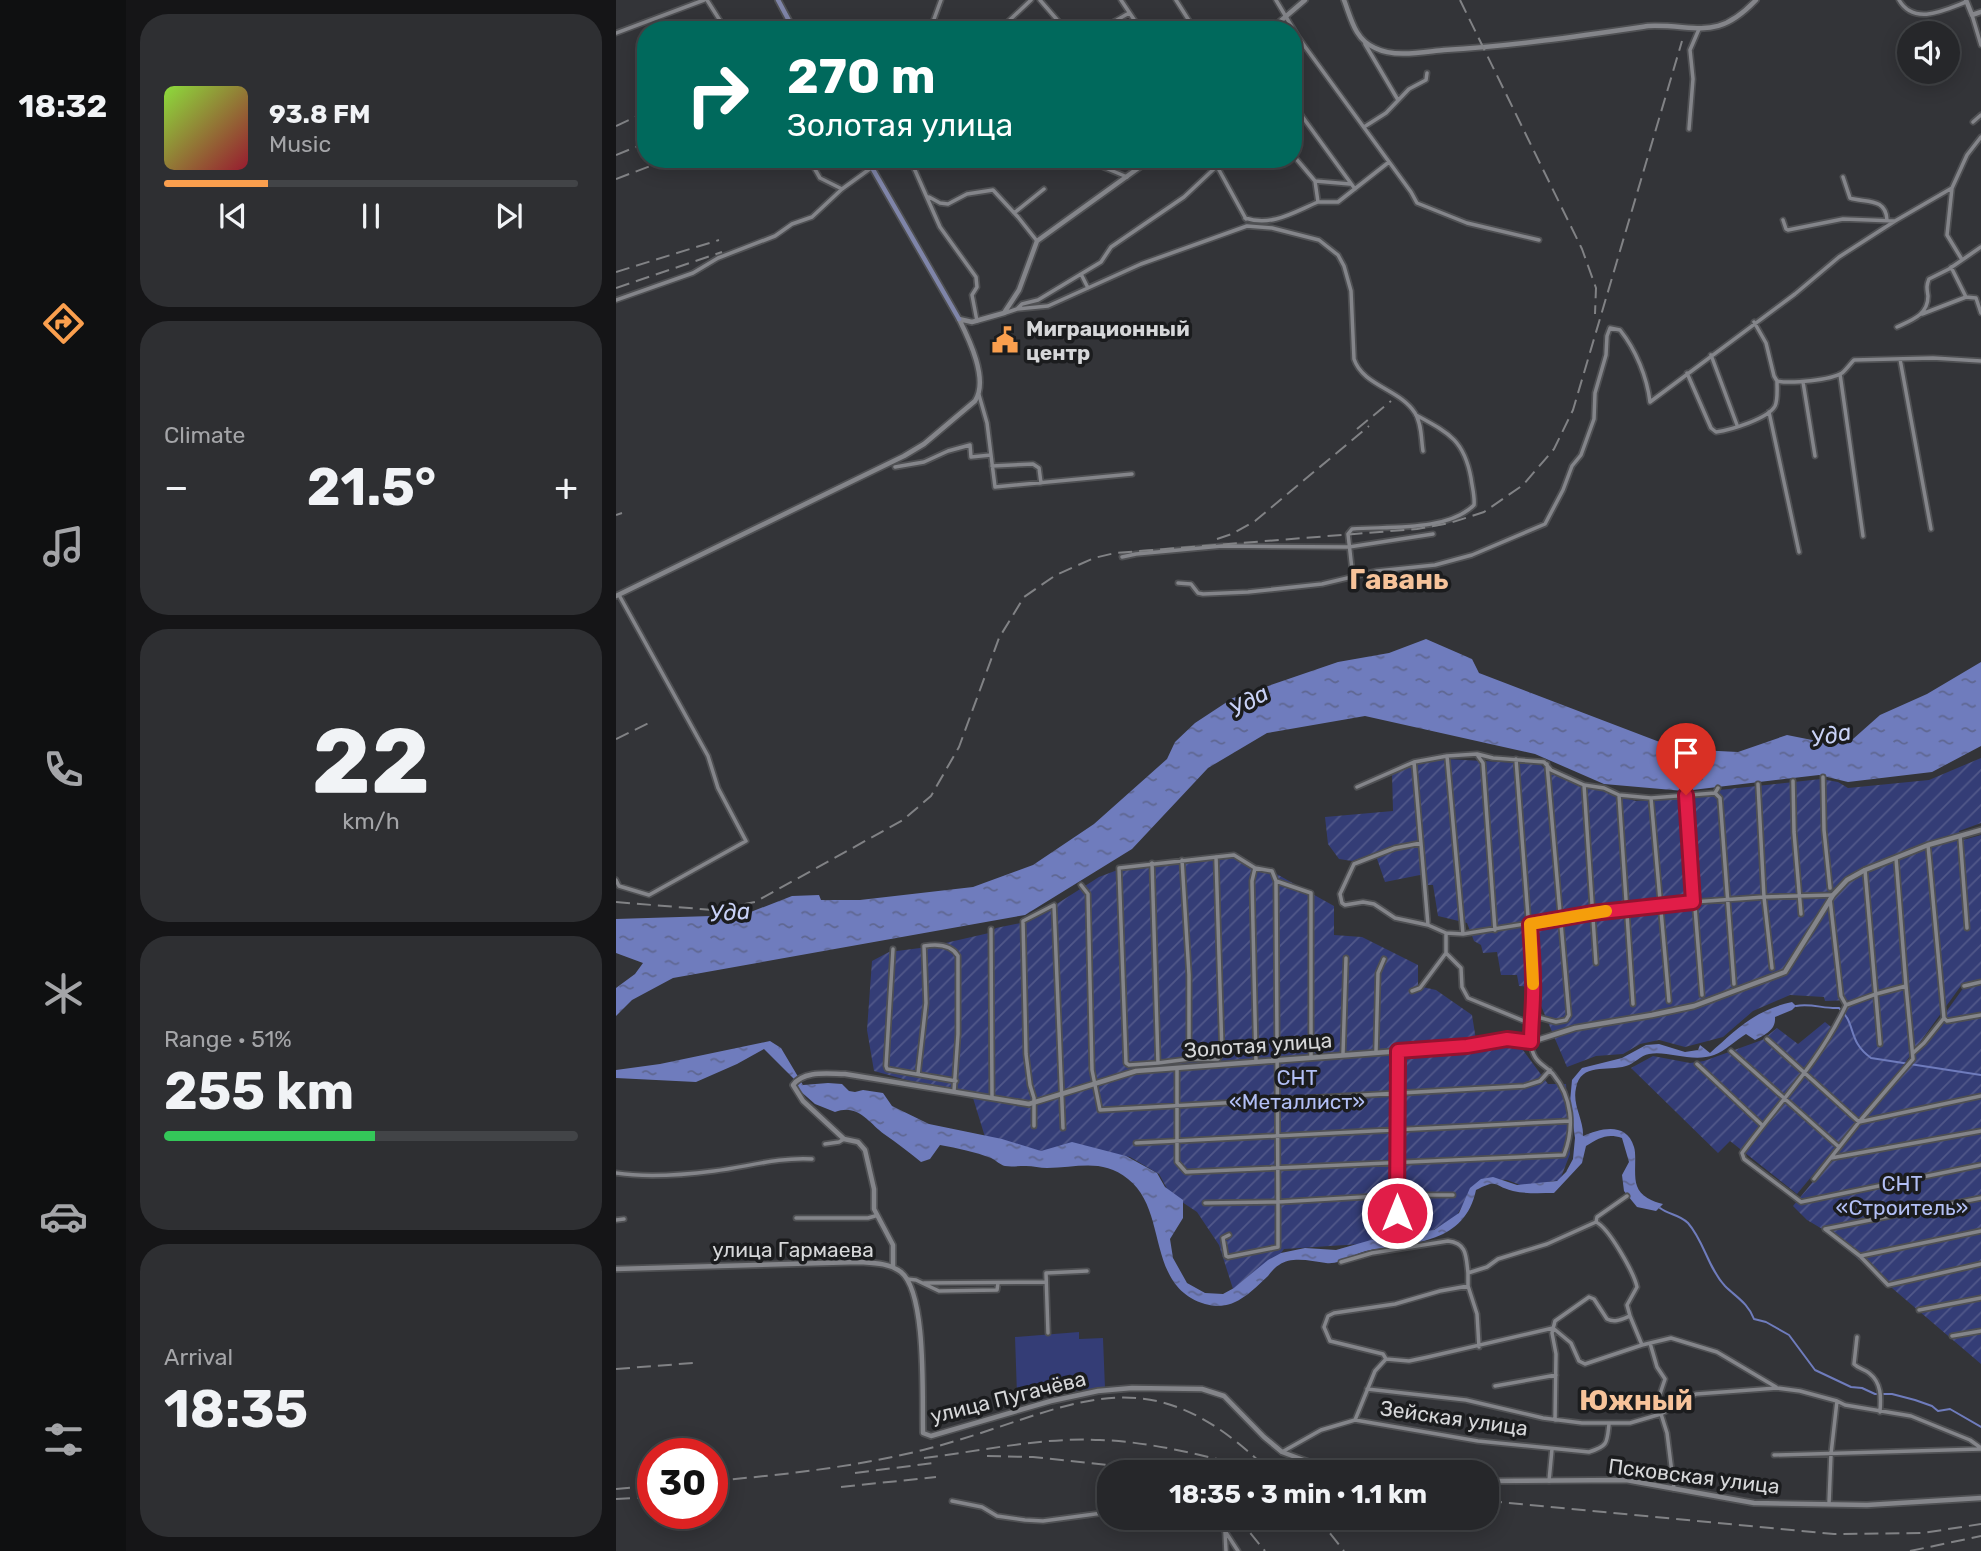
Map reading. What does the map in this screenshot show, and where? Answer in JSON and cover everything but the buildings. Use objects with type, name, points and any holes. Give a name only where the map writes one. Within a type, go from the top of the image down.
[{"type":"main road","points":[[778,0],[789,21]]},
{"type":"main road","points":[[873,168],[959,319]]},
{"type":"street","points":[[649,21],[706,0],[720,21]]},
{"type":"street","points":[[933,21],[941,0]]},
{"type":"street","points":[[1009,21],[1031,0]]},
{"type":"street","points":[[1040,0],[1058,21]]},
{"type":"street","points":[[1121,0],[1134,21]]},
{"type":"street","points":[[1176,0],[1189,21]]},
{"type":"street","points":[[1276,0],[1289,21]]},
{"type":"street","points":[[1280,21],[1305,0]]},
{"type":"street","points":[[1344,0],[1356,31],[1398,100]]},
{"type":"street","points":[[1364,41],[1375,48],[1390,52],[1483,48],[1648,26],[1718,28],[1741,16],[1756,0]]},
{"type":"street","points":[[1899,0],[1906,9],[1930,16],[1966,1],[1981,45]]},
{"type":"street","points":[[1972,15],[1981,12]]},
{"type":"street","points":[[1115,21],[1129,13]]},
{"type":"street","points":[[616,33],[637,25]]},
{"type":"street","points":[[1689,129],[1693,79],[1690,50],[1699,29]]},
{"type":"street","points":[[1302,42],[1417,203],[1467,222],[1539,240]]},
{"type":"street","points":[[1364,127],[1386,113],[1409,89],[1426,80],[1427,74]]},
{"type":"street","points":[[1973,122],[1981,115]]},
{"type":"street","points":[[1302,116],[1355,189]]},
{"type":"street","points":[[1961,259],[1947,235],[1952,188],[1967,155],[1981,136]]},
{"type":"street","points":[[1245,218],[1257,222],[1276,220],[1318,202],[1338,202],[1390,162]]},
{"type":"street","points":[[1302,166],[1315,181],[1318,202]]},
{"type":"street","points":[[814,168],[820,178],[842,188]]},
{"type":"street","points":[[616,300],[693,273],[718,258],[775,236],[792,224],[812,217],[842,188],[871,168]]},
{"type":"street","points":[[913,168],[940,227],[976,277],[977,287],[972,295],[974,321],[969,339]]},
{"type":"street","points":[[1106,168],[1128,177]]},
{"type":"street","points":[[1004,313],[1019,290],[1037,241],[1140,168]]},
{"type":"street","points":[[1017,309],[1022,304],[1038,300],[1101,262],[1111,247],[1184,197],[1215,168]]},
{"type":"street","points":[[1218,168],[1247,226]]},
{"type":"street","points":[[1843,177],[1850,198],[1876,202],[1885,209],[1887,220]]},
{"type":"street","points":[[1315,181],[1351,184]]},
{"type":"street","points":[[1178,583],[1191,584],[1198,593],[1203,594],[1322,584],[1377,571],[1450,562],[1545,524],[1572,466],[1581,455],[1594,419],[1595,393],[1606,355],[1606,336],[1610,328],[1620,330],[1629,340],[1648,385],[1650,402],[1795,294],[1839,257],[1952,188]]},
{"type":"street","points":[[927,196],[948,204],[967,194],[991,189],[1037,241]]},
{"type":"street","points":[[1014,212],[1044,189]]},
{"type":"street","points":[[1783,220],[1788,230],[1843,219],[1895,221]]},
{"type":"street","points":[[959,319],[974,321],[1017,309],[1048,306],[1141,264],[1247,226],[1292,232],[1319,240],[1332,248],[1344,266],[1351,291],[1354,359],[1358,369],[1400,397],[1416,415],[1437,426],[1460,444],[1468,465],[1474,505],[1452,519],[1417,525],[1352,529],[1348,534],[1353,578]]},
{"type":"street","points":[[1922,314],[1927,301],[1926,286],[1929,279],[1981,247]]},
{"type":"street","points":[[1951,267],[1966,297]]},
{"type":"street","points":[[1081,274],[1088,288]]},
{"type":"street","points":[[1897,327],[1966,297],[1976,298],[1981,313]]},
{"type":"street","points":[[959,319],[975,356],[995,487],[1132,474]]},
{"type":"street","points":[[1687,373],[1711,428],[1718,432],[1769,412],[1775,404],[1777,381],[1766,343],[1754,322]]},
{"type":"street","points":[[1711,355],[1737,426]]},
{"type":"street","points":[[1900,359],[1931,529]]},
{"type":"street","points":[[1777,381],[1803,382],[1840,374],[1854,360],[1981,361]]},
{"type":"street","points":[[1840,374],[1863,536]]},
{"type":"street","points":[[1803,382],[1815,456]]},
{"type":"street","points":[[616,880],[619,886],[649,895],[746,841],[718,788],[708,756],[618,595],[904,456],[924,443],[979,395]]},
{"type":"street","points":[[1769,412],[1799,552]]},
{"type":"street","points":[[1416,415],[1423,452]]},
{"type":"street","points":[[895,467],[924,463],[948,451],[970,445],[971,457],[991,455]]},
{"type":"street","points":[[992,466],[1033,464],[1039,468],[1041,483]]},
{"type":"street","points":[[1122,558],[1136,554],[1222,546],[1349,547],[1433,534]]},
{"type":"street","points":[[1477,754],[1483,763],[1495,930]]},
{"type":"street","points":[[1357,787],[1414,762],[1447,755],[1477,754],[1538,761],[1584,785],[1604,788],[1619,795],[1651,798],[1716,790],[1720,798],[1734,984]]},
{"type":"street","points":[[1447,755],[1463,934]]},
{"type":"street","points":[[1177,1066],[1177,1162],[1186,1172],[1564,1155],[1570,1140],[1565,1089],[1549,1070],[1539,1063],[1531,1042],[1529,1023],[1533,982],[1530,924],[1516,759]]},
{"type":"street","points":[[1414,762],[1428,925]]},
{"type":"street","points":[[1529,1023],[1534,1017],[1556,1022],[1568,1018],[1547,764]]},
{"type":"street","points":[[1823,778],[1824,830],[1830,888]]},
{"type":"street","points":[[1793,780],[1801,914]]},
{"type":"street","points":[[1758,784],[1764,897],[1772,968]]},
{"type":"street","points":[[1584,785],[1596,963]]},
{"type":"street","points":[[1619,795],[1633,1004]]},
{"type":"street","points":[[1686,795],[1702,995]]},
{"type":"street","points":[[1651,798],[1669,1001]]},
{"type":"street","name":"Золотая улица","points":[[844,1139],[803,1101],[794,1089],[795,1081],[825,1073],[845,1074],[1033,1104],[1136,1071],[1177,1066],[1187,1061],[1256,1061],[1467,1046],[1507,1039],[1531,1042],[1575,1028],[1652,1016],[1693,1006],[1785,972],[1832,897],[1847,880],[1928,845],[1981,830]]},
{"type":"street","points":[[1960,836],[1967,928]]},
{"type":"street","points":[[1421,843],[1395,848],[1354,864],[1340,894],[1342,903],[1374,904],[1395,918],[1428,925],[1446,933],[1463,934],[1592,913],[1693,902],[1799,895],[1832,897],[1841,996],[1846,1006]]},
{"type":"street","points":[[1928,845],[1944,1017],[1947,1021],[1981,1015]]},
{"type":"street","points":[[1216,857],[1222,1053],[1218,1059],[1129,1065],[1125,1062],[1119,868],[1152,863],[1234,855],[1255,867],[1272,871],[1276,881],[1278,1247],[1228,1257],[1223,1238],[1229,1235]]},
{"type":"street","points":[[1814,1179],[1858,1122],[1913,1059],[1896,858]]},
{"type":"street","points":[[1182,860],[1189,963],[1187,1061]]},
{"type":"street","points":[[1152,863],[1158,1063]]},
{"type":"street","points":[[1255,867],[1252,881],[1256,1061]]},
{"type":"street","points":[[1865,870],[1880,1044]]},
{"type":"street","points":[[1276,881],[1311,893],[1311,1057]]},
{"type":"street","points":[[1081,885],[1088,894],[1092,1070],[1100,1110],[1532,1085],[1543,1079],[1549,1070]]},
{"type":"street","points":[[1034,1126],[1034,1098],[1030,1085],[1025,1021],[1023,921],[1054,905],[1063,1128]]},
{"type":"street","points":[[991,929],[992,1099]]},
{"type":"street","points":[[1412,991],[1420,988],[1446,953],[1446,933]]},
{"type":"street","points":[[918,1074],[926,1003],[924,946],[939,943],[955,951],[958,956],[958,1034],[954,1091]]},
{"type":"street","points":[[893,949],[887,1069],[956,1081]]},
{"type":"street","points":[[1446,953],[1461,968],[1462,987],[1468,998],[1529,1023]]},
{"type":"street","points":[[1343,1055],[1346,958]]},
{"type":"street","points":[[1376,1052],[1378,973],[1384,959]]},
{"type":"street","points":[[1964,986],[1981,982]]},
{"type":"street","points":[[1906,986],[1846,1006],[1804,1074],[1742,1153],[1744,1159],[1801,1202],[1981,1165]]},
{"type":"street","points":[[1913,1053],[1944,1017]]},
{"type":"street","points":[[1767,1039],[1858,1122]]},
{"type":"street","points":[[1397,1231],[1398,1051]]},
{"type":"street","points":[[1731,1051],[1839,1147]]},
{"type":"street","points":[[1697,1064],[1762,1125]]},
{"type":"street","points":[[1858,1122],[1981,1096]]},
{"type":"street","points":[[1136,1143],[1570,1121]]},
{"type":"street","points":[[1829,1158],[1981,1130]]},
{"type":"street","points":[[825,1144],[844,1139],[858,1142],[865,1150],[874,1189],[875,1216],[893,1245],[893,1267]]},
{"type":"street","points":[[616,1173],[688,1173],[790,1158],[811,1159]]},
{"type":"street","points":[[1205,1203],[1454,1195]]},
{"type":"street","points":[[1468,1273],[1487,1267],[1498,1259],[1556,1241],[1596,1222],[1597,1217],[1626,1196]]},
{"type":"street","points":[[1981,1198],[1825,1229],[1860,1256],[1888,1285],[1981,1264]]},
{"type":"street","points":[[796,1218],[875,1216]]},
{"type":"street","points":[[616,1220],[624,1219]]},
{"type":"street","points":[[1596,1222],[1601,1225],[1637,1283],[1636,1291],[1627,1305],[1642,1345]]},
{"type":"street","points":[[1860,1256],[1981,1231]]},
{"type":"street","points":[[1341,1262],[1372,1253],[1448,1241],[1459,1243],[1463,1246],[1468,1286],[1476,1314],[1479,1347]]},
{"type":"street","name":"улица Гармаева","points":[[616,1269],[859,1262],[893,1267],[907,1279],[924,1283],[939,1291],[997,1290],[998,1282]]},
{"type":"street","points":[[1048,1333],[1046,1273],[1087,1270]]},
{"type":"street","name":"улица Пугачёва","points":[[907,1279],[914,1292],[918,1310],[923,1433],[937,1435],[1051,1401],[1098,1391],[1132,1388],[1202,1389],[1218,1393],[1282,1451]]},
{"type":"street","points":[[924,1283],[1046,1282]]},
{"type":"street","points":[[1386,1359],[1385,1355],[1375,1351],[1330,1341],[1324,1327],[1328,1316],[1334,1312],[1395,1304],[1468,1286]]},
{"type":"street","points":[[1555,1420],[1555,1321],[1587,1297],[1594,1300],[1611,1321],[1630,1315]]},
{"type":"street","points":[[1919,1310],[1981,1298]]},
{"type":"street","points":[[1386,1359],[1409,1361],[1553,1328]]},
{"type":"street","points":[[1553,1328],[1572,1343],[1579,1361],[1585,1364],[1671,1338],[1717,1352],[1777,1388]]},
{"type":"street","points":[[1952,1336],[1981,1331]]},
{"type":"street","points":[[1857,1337],[1854,1364],[1871,1375],[1880,1389],[1880,1412]]},
{"type":"street","points":[[1650,1343],[1657,1367],[1665,1380],[1659,1397],[1667,1433],[1674,1489]]},
{"type":"street","points":[[1355,1420],[1375,1371],[1386,1359]]},
{"type":"street","points":[[1495,1386],[1556,1375]]},
{"type":"street","points":[[1367,1389],[1466,1400],[1555,1420],[1609,1424],[1630,1423],[1662,1413],[1696,1394],[1777,1388],[1846,1405],[1911,1416],[1961,1436],[1981,1448]]},
{"type":"street","points":[[1829,1503],[1837,1401]]},
{"type":"street","name":"Зейская улица","points":[[1282,1451],[1321,1430],[1355,1420],[1478,1441],[1589,1452],[1602,1448],[1607,1440],[1609,1424]]},
{"type":"street","points":[[1774,1455],[1981,1448]]},
{"type":"street","points":[[1549,1481],[1552,1449]]},
{"type":"street","points":[[1282,1451],[1304,1460]]},
{"type":"street","name":"Псковская улица","points":[[1499,1481],[1626,1480],[1754,1503],[1867,1505],[1981,1498]]},
{"type":"street","points":[[952,1501],[982,1507],[997,1516],[1025,1520],[1043,1521],[1097,1514]]},
{"type":"street","points":[[1225,1531],[1226,1551]]},
{"type":"street","points":[[1225,1531],[1238,1551]]},
{"type":"green space","points":[[1981,758],[1981,823],[1959,831],[1963,840],[1981,835],[1981,979],[1963,983],[1902,1067],[1797,1194],[1730,1141],[1718,1153],[1631,1068],[1653,1056],[1690,1063],[1704,1061],[1762,1040],[1777,1028],[1798,1044],[1825,1022],[1836,1031],[1850,1000],[1825,1001],[1824,997],[1790,995],[1753,1011],[1723,1037],[1685,1047],[1659,1040],[1640,1044],[1623,1054],[1596,1056],[1567,1067],[1533,987],[1519,986],[1517,975],[1501,975],[1497,952],[1483,953],[1481,945],[1474,941],[1467,923],[1438,916],[1433,885],[1428,885],[1425,874],[1385,882],[1375,853],[1352,861],[1339,859],[1328,844],[1325,817],[1393,811],[1392,773],[1419,760],[1540,764],[1582,787],[1603,790],[1636,801],[1719,795],[1719,790],[1821,779],[1838,782],[1848,788],[1929,780]]},
{"type":"green space","name":"СНТ «Металлист»","points":[[1229,856],[1273,872],[1334,906],[1334,935],[1362,937],[1418,965],[1418,986],[1436,990],[1472,1015],[1477,1046],[1520,1046],[1548,1084],[1566,1084],[1570,1154],[1560,1180],[1523,1186],[1507,1180],[1487,1179],[1468,1196],[1457,1215],[1432,1231],[1392,1242],[1284,1249],[1261,1272],[1233,1289],[1219,1245],[1197,1212],[1170,1194],[1159,1174],[1130,1157],[1069,1145],[1047,1152],[1027,1150],[985,1137],[973,1098],[874,1071],[867,1030],[872,961],[889,952],[928,947],[1030,921],[1099,877],[1128,866]]},
{"type":"green space","name":"СНТ «Строитель»","points":[[1981,983],[1981,1364],[1793,1206],[1902,1073],[1964,987]]},
{"type":"green space","points":[[1079,1332],[1079,1339],[1103,1338],[1105,1388],[1017,1395],[1015,1337]]},
{"type":"water","name":"Уда","points":[[1426,639],[1472,659],[1479,673],[1678,749],[1738,752],[1787,735],[1827,743],[1853,739],[1880,715],[1927,694],[1981,662],[1981,746],[1932,772],[1848,782],[1819,775],[1684,791],[1604,784],[1535,754],[1365,716],[1267,733],[1208,768],[1132,849],[1025,915],[673,978],[632,1000],[616,1016],[616,988],[635,974],[643,963],[616,953],[616,919],[743,915],[792,896],[819,895],[821,900],[860,900],[973,887],[1033,865],[1094,824],[1167,759],[1175,742],[1195,723],[1233,698],[1338,662],[1389,653]]},
{"type":"water","points":[[1792,1002],[1796,1006],[1775,1017],[1772,1028],[1755,1040],[1746,1034],[1722,1051],[1706,1057],[1649,1054],[1619,1068],[1589,1071],[1579,1080],[1575,1094],[1583,1136],[1612,1129],[1625,1133],[1634,1147],[1635,1177],[1639,1190],[1647,1198],[1663,1204],[1656,1211],[1637,1207],[1624,1191],[1622,1175],[1629,1162],[1622,1138],[1603,1137],[1586,1146],[1582,1163],[1554,1193],[1518,1192],[1489,1184],[1476,1190],[1470,1208],[1461,1221],[1436,1237],[1365,1251],[1332,1263],[1302,1260],[1284,1262],[1247,1295],[1224,1306],[1205,1304],[1186,1295],[1173,1281],[1141,1193],[1128,1179],[1109,1168],[1005,1166],[985,1156],[940,1145],[930,1159],[921,1162],[857,1112],[835,1112],[815,1104],[799,1090],[797,1082],[764,1049],[696,1082],[616,1078],[616,1070],[660,1064],[770,1041],[781,1048],[803,1085],[842,1084],[849,1091],[883,1093],[892,1106],[929,1124],[1002,1139],[1041,1151],[1072,1142],[1126,1156],[1157,1173],[1165,1187],[1183,1200],[1183,1218],[1170,1239],[1173,1258],[1187,1283],[1205,1293],[1223,1294],[1281,1253],[1305,1248],[1336,1250],[1371,1240],[1401,1238],[1434,1230],[1459,1213],[1470,1188],[1481,1179],[1493,1177],[1517,1185],[1557,1181],[1573,1159],[1575,1138],[1570,1102],[1572,1080],[1582,1068],[1622,1058],[1646,1045],[1659,1044],[1685,1052],[1698,1050],[1700,1045],[1710,1053],[1757,1015]]},
{"type":"waterway","points":[[1796,1006],[1839,1008],[1845,1014],[1858,1045],[1871,1058],[1981,1075]]},
{"type":"waterway","points":[[1660,1208],[1688,1223],[1725,1286],[1745,1304],[1754,1319],[1766,1322],[1789,1335],[1815,1370],[1851,1387],[1862,1388],[1875,1394],[1892,1394],[1915,1400],[1938,1411],[1950,1409],[1981,1427]]},
{"type":"railway","points":[[1460,0],[1582,249],[1596,288],[1595,314]]},
{"type":"railway","points":[[616,902],[713,910],[755,902],[903,820],[931,796],[959,747],[999,638],[1024,597],[1056,575],[1094,558],[1115,553],[1417,529],[1450,523],[1484,512],[1523,485],[1554,449],[1573,410],[1682,41]]},
{"type":"railway","points":[[616,126],[637,116]]},
{"type":"railway","points":[[616,155],[637,147]]},
{"type":"railway","points":[[616,179],[645,168]]},
{"type":"railway","points":[[616,272],[719,240]]},
{"type":"railway","points":[[616,288],[722,252]]},
{"type":"railway","points":[[1357,429],[1391,401]]},
{"type":"railway","points":[[1217,539],[1255,521],[1369,426]]},
{"type":"railway","points":[[616,515],[622,513]]},
{"type":"railway","points":[[616,739],[653,721]]},
{"type":"railway","points":[[616,1369],[693,1363]]},
{"type":"railway","points":[[728,1479],[818,1470],[897,1456],[1063,1407],[1103,1399],[1142,1399],[1182,1409],[1224,1432],[1256,1460]]},
{"type":"railway","points":[[924,1458],[1034,1443],[1100,1440],[1164,1448],[1219,1460]]},
{"type":"railway","points":[[987,1456],[1033,1457],[1097,1464]]},
{"type":"railway","points":[[855,1473],[934,1463]]},
{"type":"railway","points":[[841,1487],[936,1477]]},
{"type":"railway","points":[[616,1489],[637,1487]]},
{"type":"railway","points":[[616,1499],[637,1498]]},
{"type":"railway","points":[[1499,1502],[1834,1534],[1923,1533],[1981,1524]]},
{"type":"railway","points":[[1248,1530],[1265,1551]]},
{"type":"railway","points":[[1327,1530],[1344,1551]]},
{"type":"railway","points":[[1910,1551],[1981,1536]]},
{"type":"slow traffic","points":[[1533,984],[1530,924],[1606,911]]},
{"type":"place","name":"Миграционный центр","points":[[1005,340]]},
{"type":"district","name":"Гавань","points":[[1399,579]]},
{"type":"district","name":"Южный","points":[[1636,1400]]},
{"type":"route","points":[[1397,1213],[1398,1051],[1467,1046],[1507,1039],[1531,1042],[1529,1023],[1533,982],[1530,924],[1592,913],[1693,902],[1686,795]]}]
